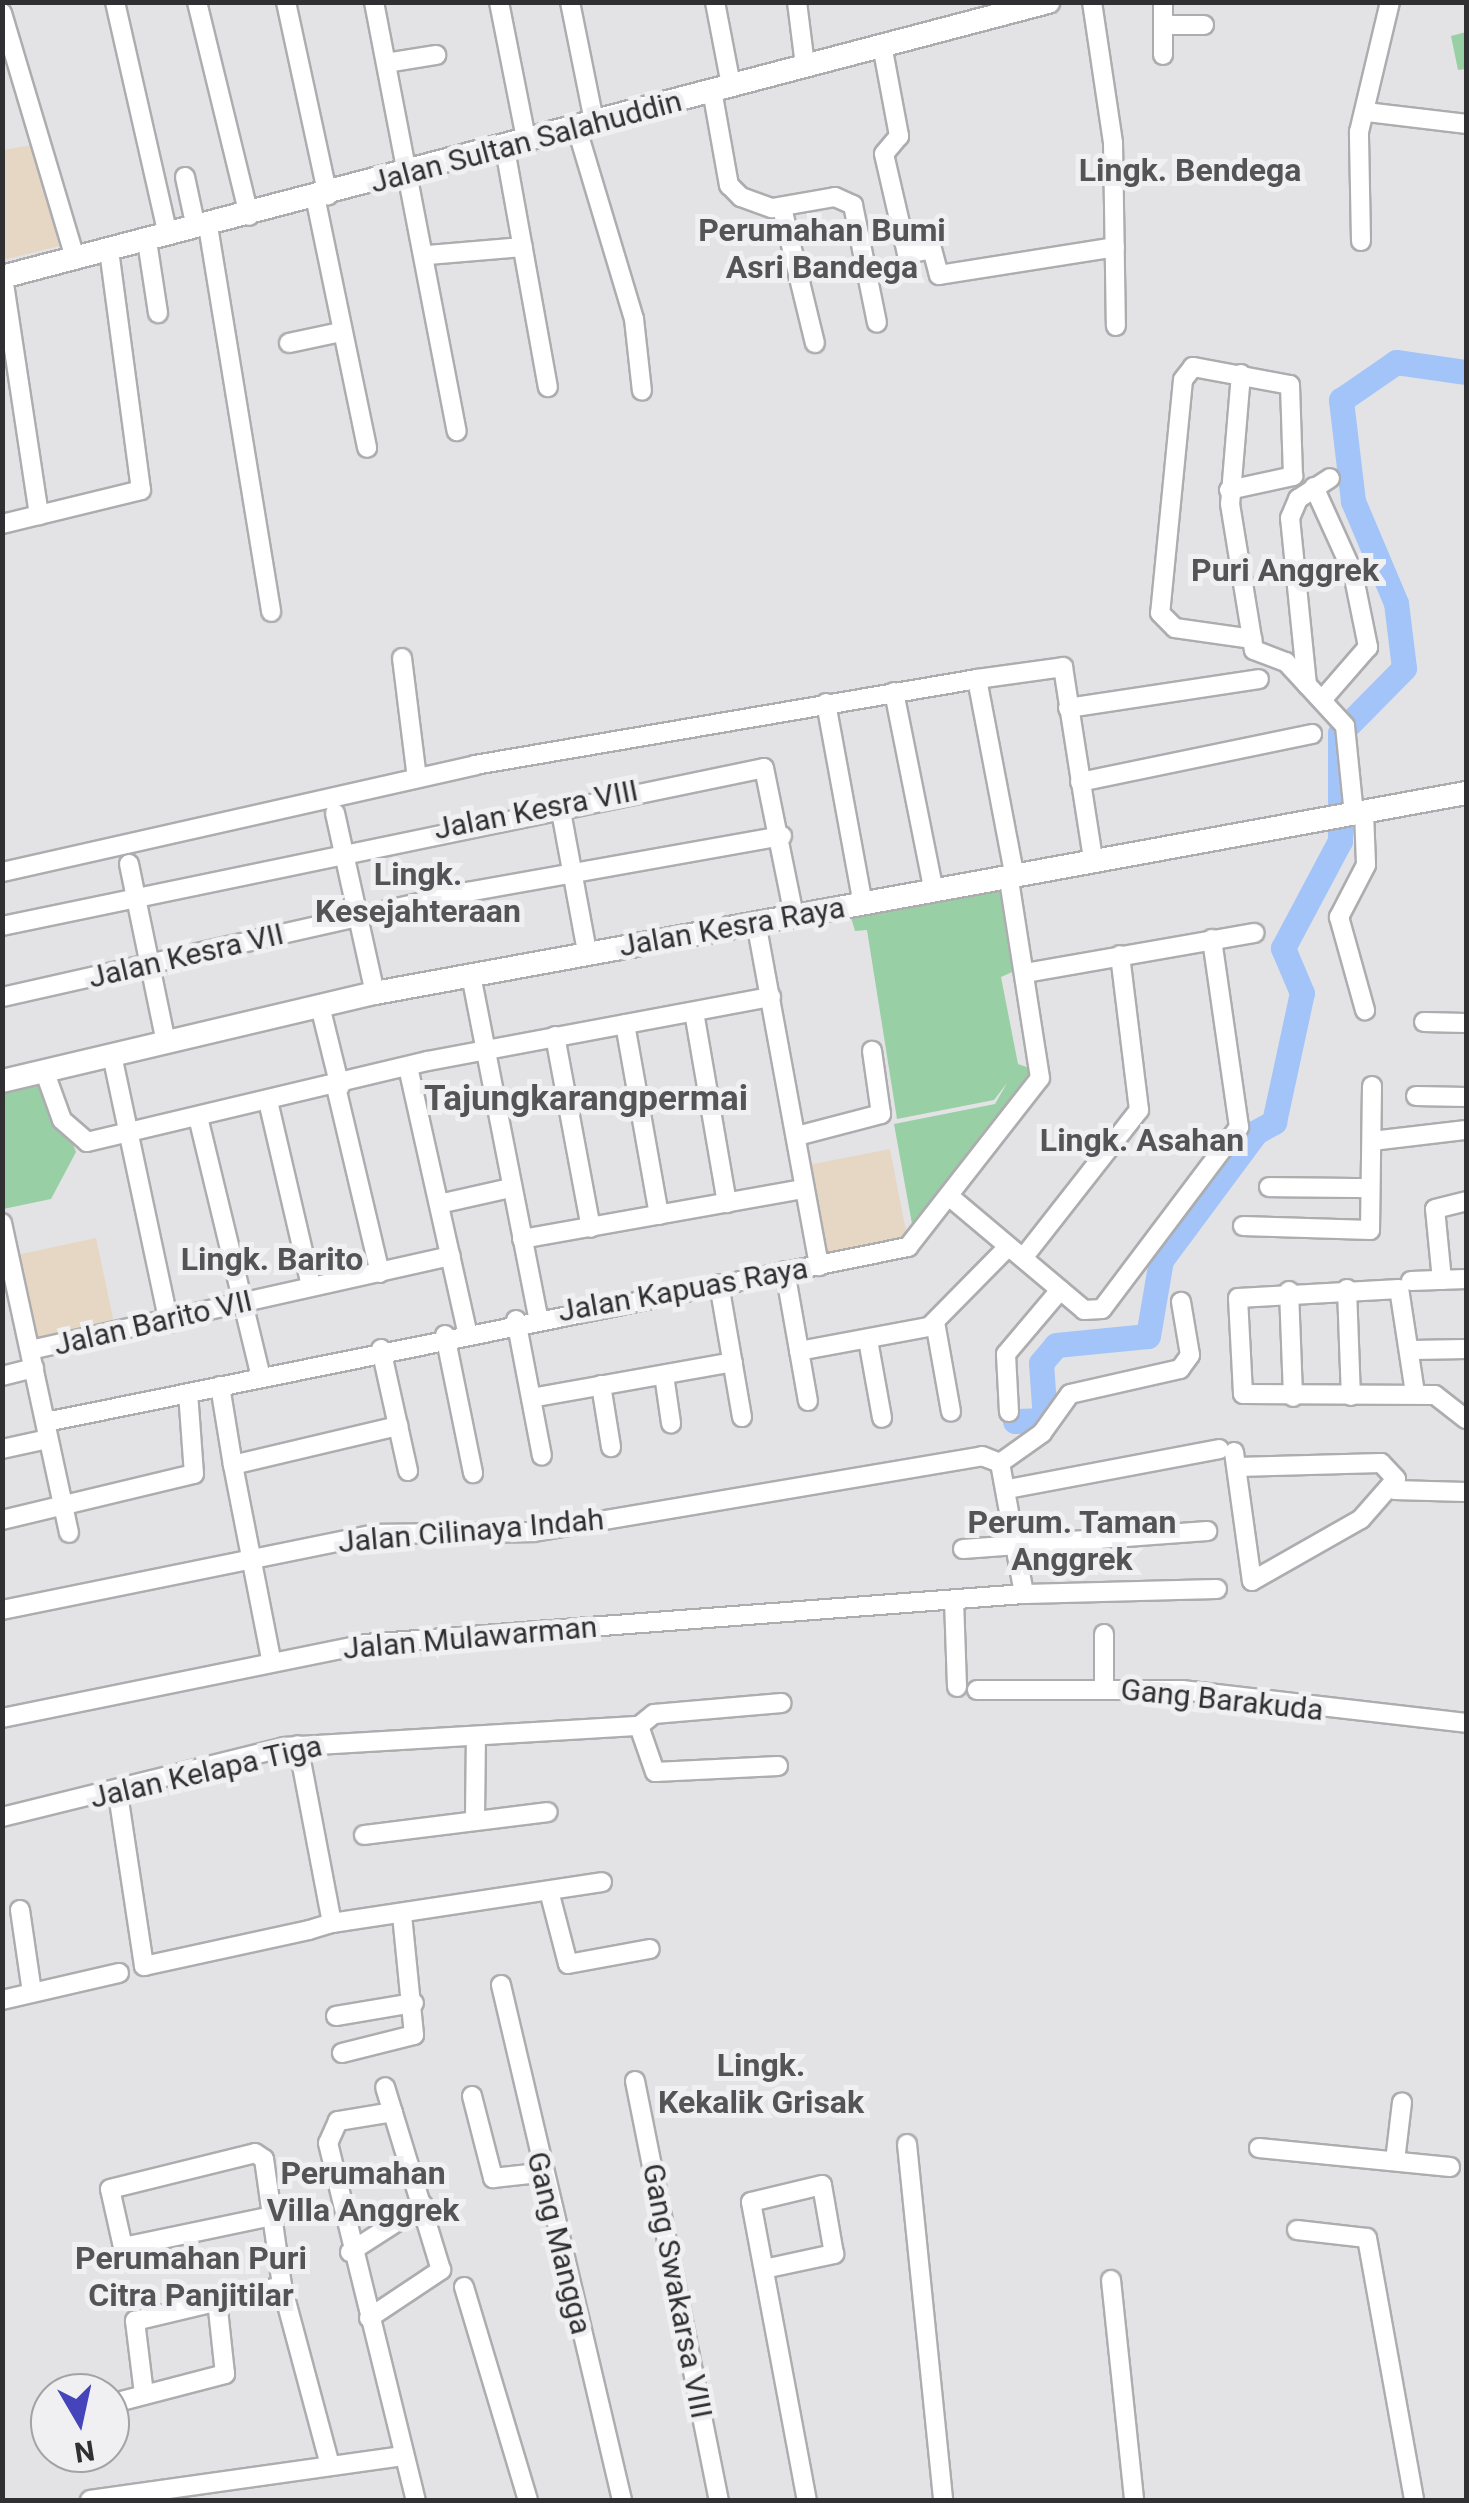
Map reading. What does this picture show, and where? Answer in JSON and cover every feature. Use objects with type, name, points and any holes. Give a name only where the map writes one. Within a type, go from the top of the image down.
[{"type":"street","points":[[115,2],[158,238],[158,313]]},
{"type":"street","points":[[197,2],[248,216]]},
{"type":"street","points":[[286,2],[322,199],[336,333],[367,448]]},
{"type":"street","points":[[374,2],[428,255],[457,431]]},
{"type":"street","points":[[499,2],[523,247],[548,387]]},
{"type":"street","points":[[570,2],[586,127],[634,319],[642,391]]},
{"type":"street","points":[[715,2],[729,185],[756,205],[782,208],[835,197],[853,205],[877,323]]},
{"type":"street","points":[[797,2],[804,65]]},
{"type":"street","name":"Jalan Sultan Salahuddin","points":[[3,277],[516,147],[1006,7],[1048,2]]},
{"type":"street","points":[[1092,2],[1113,143],[1116,326]]},
{"type":"street","points":[[1162,56],[1163,2]]},
{"type":"street","points":[[1361,241],[1366,112],[1390,2]]},
{"type":"street","points":[[2,13],[75,258]]},
{"type":"street","points":[[1164,25],[1204,25]]},
{"type":"street","points":[[882,45],[898,136],[884,154],[908,254],[933,250],[938,275],[1115,248]]},
{"type":"street","points":[[386,62],[436,55]]},
{"type":"street","points":[[1366,112],[1466,124]]},
{"type":"street","points":[[185,177],[202,227],[271,612]]},
{"type":"street","points":[[782,208],[815,344]]},
{"type":"street","points":[[428,255],[523,247]]},
{"type":"street","points":[[2,524],[142,490],[109,250]]},
{"type":"street","points":[[3,277],[39,515]]},
{"type":"street","points":[[290,343],[336,333]]},
{"type":"street","points":[[1230,490],[1280,485],[1294,467],[1290,386],[1241,374],[1188,370],[1160,613],[1172,628],[1252,639]]},
{"type":"street","points":[[1241,374],[1230,490],[1252,639],[1256,654],[1283,660],[1345,728],[1353,814],[1366,865],[1339,917],[1365,1010]]},
{"type":"street","points":[[1307,685],[1290,518],[1322,483],[1353,574],[1368,648],[1322,700]]},
{"type":"street","points":[[402,658],[417,778]]},
{"type":"street","points":[[2,872],[417,778],[826,703],[979,685],[1059,663],[1094,858]]},
{"type":"street","points":[[1068,708],[1259,680]]},
{"type":"street","name":"Jalan Kapuas Raya","points":[[2,1449],[47,1430],[381,1349],[908,1247],[1040,1078],[979,685]]},
{"type":"street","points":[[894,692],[934,888]]},
{"type":"street","points":[[826,703],[863,904]]},
{"type":"street","points":[[1080,782],[1312,734]]},
{"type":"street","name":"Jalan Kesra VIII","points":[[2,926],[342,850],[764,768],[772,777],[782,836]]},
{"type":"street","name":"Jalan Kesra Raya","points":[[2,1081],[375,993],[1094,858],[1466,793]]},
{"type":"street","points":[[560,806],[588,952]]},
{"type":"street","points":[[334,813],[375,993]]},
{"type":"street","points":[[782,836],[794,916]]},
{"type":"street","name":"Jalan Kesra VII","points":[[2,997],[573,872],[782,836]]},
{"type":"street","points":[[129,864],[166,1043]]},
{"type":"street","points":[[756,922],[820,1266]]},
{"type":"street","points":[[1026,973],[1255,933]]},
{"type":"street","points":[[950,1197],[1086,1312],[1100,1311],[1237,1135],[1212,939]]},
{"type":"street","points":[[800,1351],[868,1340],[935,1322],[1015,1253],[1138,1110],[1120,955]]},
{"type":"street","points":[[471,975],[538,1316]]},
{"type":"street","points":[[44,1070],[78,1141],[338,1087],[486,1049],[772,997]]},
{"type":"street","points":[[320,1006],[380,1273]]},
{"type":"street","points":[[694,1012],[727,1202]]},
{"type":"street","points":[[1424,1022],[1466,1023]]},
{"type":"street","points":[[625,1024],[659,1215]]},
{"type":"street","points":[[555,1036],[591,1228]]},
{"type":"street","points":[[797,1136],[881,1114],[872,1050]]},
{"type":"street","points":[[112,1055],[169,1323]]},
{"type":"street","points":[[408,1067],[467,1330]]},
{"type":"street","points":[[1370,1249],[1372,1086]]},
{"type":"street","points":[[1416,1096],[1466,1097]]},
{"type":"street","points":[[268,1101],[312,1286]]},
{"type":"street","points":[[198,1116],[261,1378]]},
{"type":"street","points":[[1372,1141],[1466,1130]]},
{"type":"street","points":[[439,1204],[510,1188]]},
{"type":"street","points":[[1269,1188],[1370,1188]]},
{"type":"street","points":[[522,1239],[804,1189]]},
{"type":"street","points":[[1442,1280],[1435,1209],[1466,1201]]},
{"type":"street","points":[[1243,1226],[1370,1230]]},
{"type":"street","points":[[3,1230],[12,1304],[32,1359],[70,1533]]},
{"type":"street","name":"Jalan Barito VII","points":[[2,1376],[32,1359],[312,1286],[451,1256]]},
{"type":"street","points":[[785,1271],[808,1401]]},
{"type":"street","points":[[1410,1281],[1466,1278]]},
{"type":"street","points":[[718,1284],[742,1417]]},
{"type":"street","points":[[1346,1289],[1351,1396]]},
{"type":"street","points":[[1415,1393],[1412,1350],[1399,1289],[1248,1293],[1237,1300],[1238,1388],[1293,1396],[1441,1396],[1455,1419],[1466,1419]]},
{"type":"street","points":[[1009,1412],[1006,1354],[1060,1290]]},
{"type":"street","points":[[1290,1291],[1293,1396]]},
{"type":"street","points":[[1024,1594],[1019,1542],[1000,1463],[1042,1432],[1070,1394],[1180,1369],[1190,1355],[1182,1302]]},
{"type":"street","points":[[516,1320],[542,1456]]},
{"type":"street","points":[[935,1322],[951,1412]]},
{"type":"street","points":[[445,1335],[473,1473]]},
{"type":"street","points":[[868,1340],[882,1418]]},
{"type":"street","points":[[381,1349],[408,1471]]},
{"type":"street","points":[[1412,1350],[1466,1349]]},
{"type":"street","points":[[531,1398],[733,1362]]},
{"type":"street","points":[[664,1375],[671,1423]]},
{"type":"street","points":[[601,1385],[610,1447]]},
{"type":"street","points":[[220,1386],[270,1658]]},
{"type":"street","points":[[2,1520],[194,1474],[188,1393]]},
{"type":"street","points":[[234,1466],[398,1426]]},
{"type":"street","name":"Jalan Cilinaya Indah","points":[[2,1610],[252,1554],[376,1534],[534,1532],[982,1456],[1000,1463]]},
{"type":"street","points":[[1008,1489],[1230,1456],[1381,1463],[1395,1470],[1394,1490]]},
{"type":"street","points":[[1230,1456],[1252,1581],[1394,1490],[1466,1492]]},
{"type":"street","points":[[963,1548],[1207,1530]]},
{"type":"street","name":"Jalan Mulawarman","points":[[2,1718],[270,1658],[1024,1594],[1217,1589]]},
{"type":"street","name":"Gang Barakuda","points":[[949,1600],[967,1688],[1104,1688],[1466,1723]]},
{"type":"street","points":[[1104,1634],[1104,1688]]},
{"type":"street","name":"Jalan Kelapa Tiga","points":[[2,1817],[118,1794],[298,1746],[639,1726],[654,1714],[782,1703]]},
{"type":"street","points":[[639,1726],[655,1772],[778,1766]]},
{"type":"street","points":[[475,1816],[476,1736]]},
{"type":"street","points":[[298,1746],[332,1923]]},
{"type":"street","points":[[118,1794],[138,1960],[150,1967],[332,1923],[602,1882]]},
{"type":"street","points":[[364,1835],[475,1816],[548,1812]]},
{"type":"street","points":[[549,1891],[568,1964],[650,1950]]},
{"type":"street","points":[[20,1910],[32,1992]]},
{"type":"street","points":[[342,2053],[410,2040],[414,2002],[402,1915]]},
{"type":"street","points":[[2,2000],[119,1973]]},
{"type":"street","name":"Gang Mangga","points":[[501,1985],[540,2173],[622,2500]]},
{"type":"street","points":[[336,2016],[414,2002]]},
{"type":"street","name":"Gang Swakarsa VIII","points":[[635,2081],[719,2500]]},
{"type":"street","points":[[370,2318],[440,2276],[423,2205],[385,2087]]},
{"type":"street","points":[[472,2096],[493,2178],[540,2173]]},
{"type":"street","points":[[1395,2161],[1402,2102]]},
{"type":"street","points":[[393,2112],[329,2129],[350,2252],[380,2347],[416,2500]]},
{"type":"street","points":[[907,2144],[943,2500]]},
{"type":"street","points":[[1260,2148],[1450,2167]]},
{"type":"street","points":[[272,2216],[166,2243],[117,2242],[110,2188],[123,2181],[255,2153],[264,2159],[282,2286],[329,2462]]},
{"type":"street","points":[[764,2269],[834,2254],[822,2184],[751,2202],[807,2500]]},
{"type":"street","points":[[350,2252],[423,2205]]},
{"type":"street","points":[[1297,2230],[1367,2238],[1414,2500]]},
{"type":"street","points":[[1111,2280],[1134,2500]]},
{"type":"street","points":[[144,2394],[136,2320],[282,2286]]},
{"type":"street","points":[[464,2288],[528,2500]]},
{"type":"street","points":[[130,2398],[228,2371],[217,2300]]},
{"type":"street","points":[[90,2500],[212,2492],[329,2462],[403,2456]]},
{"type":"shaded area","points":[[32,145],[59,246],[3,260],[3,150]]},
{"type":"shaded area","points":[[890,1149],[909,1245],[828,1261],[810,1165]]},
{"type":"shaded area","points":[[96,1238],[117,1338],[33,1356],[12,1256]]},
{"type":"green space","points":[[1466,32],[1466,69],[1458,70],[1451,36]]},
{"type":"green space","points":[[1009,881],[1024,967],[1001,977],[1018,1064],[1041,1072],[914,1235],[894,1124],[995,1104],[1007,1083],[994,1100],[897,1119],[867,930],[855,931],[850,914]]},
{"type":"green space","points":[[45,1074],[76,1152],[51,1199],[3,1209],[3,1081]]},
{"type":"waterway","points":[[1015,1421],[1045,1420],[1041,1363],[1056,1345],[1148,1336],[1161,1260],[1256,1132],[1274,1122],[1302,993],[1283,948],[1340,841],[1340,733],[1404,668],[1396,603],[1353,501],[1341,400],[1396,362],[1466,372]]},
{"type":"district","name":"Lingk. Bendega","points":[[1190,170]]},
{"type":"district","name":"Perumahan Bumi Asri Bandega","points":[[822,250]]},
{"type":"district","name":"Puri Anggrek","points":[[1285,570]]},
{"type":"district","name":"Lingk. Kesejahteraan","points":[[418,894]]},
{"type":"district","name":"Tajungkarangpermai","points":[[586,1099]]},
{"type":"district","name":"Lingk. Asahan","points":[[1142,1140]]},
{"type":"district","name":"Lingk. Barito","points":[[272,1259]]},
{"type":"district","name":"Perum. Taman Anggrek","points":[[1072,1542]]},
{"type":"district","name":"Lingk. Kekalik Grisak","points":[[761,2084]]},
{"type":"district","name":"Perumahan Villa Anggrek","points":[[363,2192]]},
{"type":"district","name":"Perumahan Puri Citra Panjitilar","points":[[191,2278]]}]
